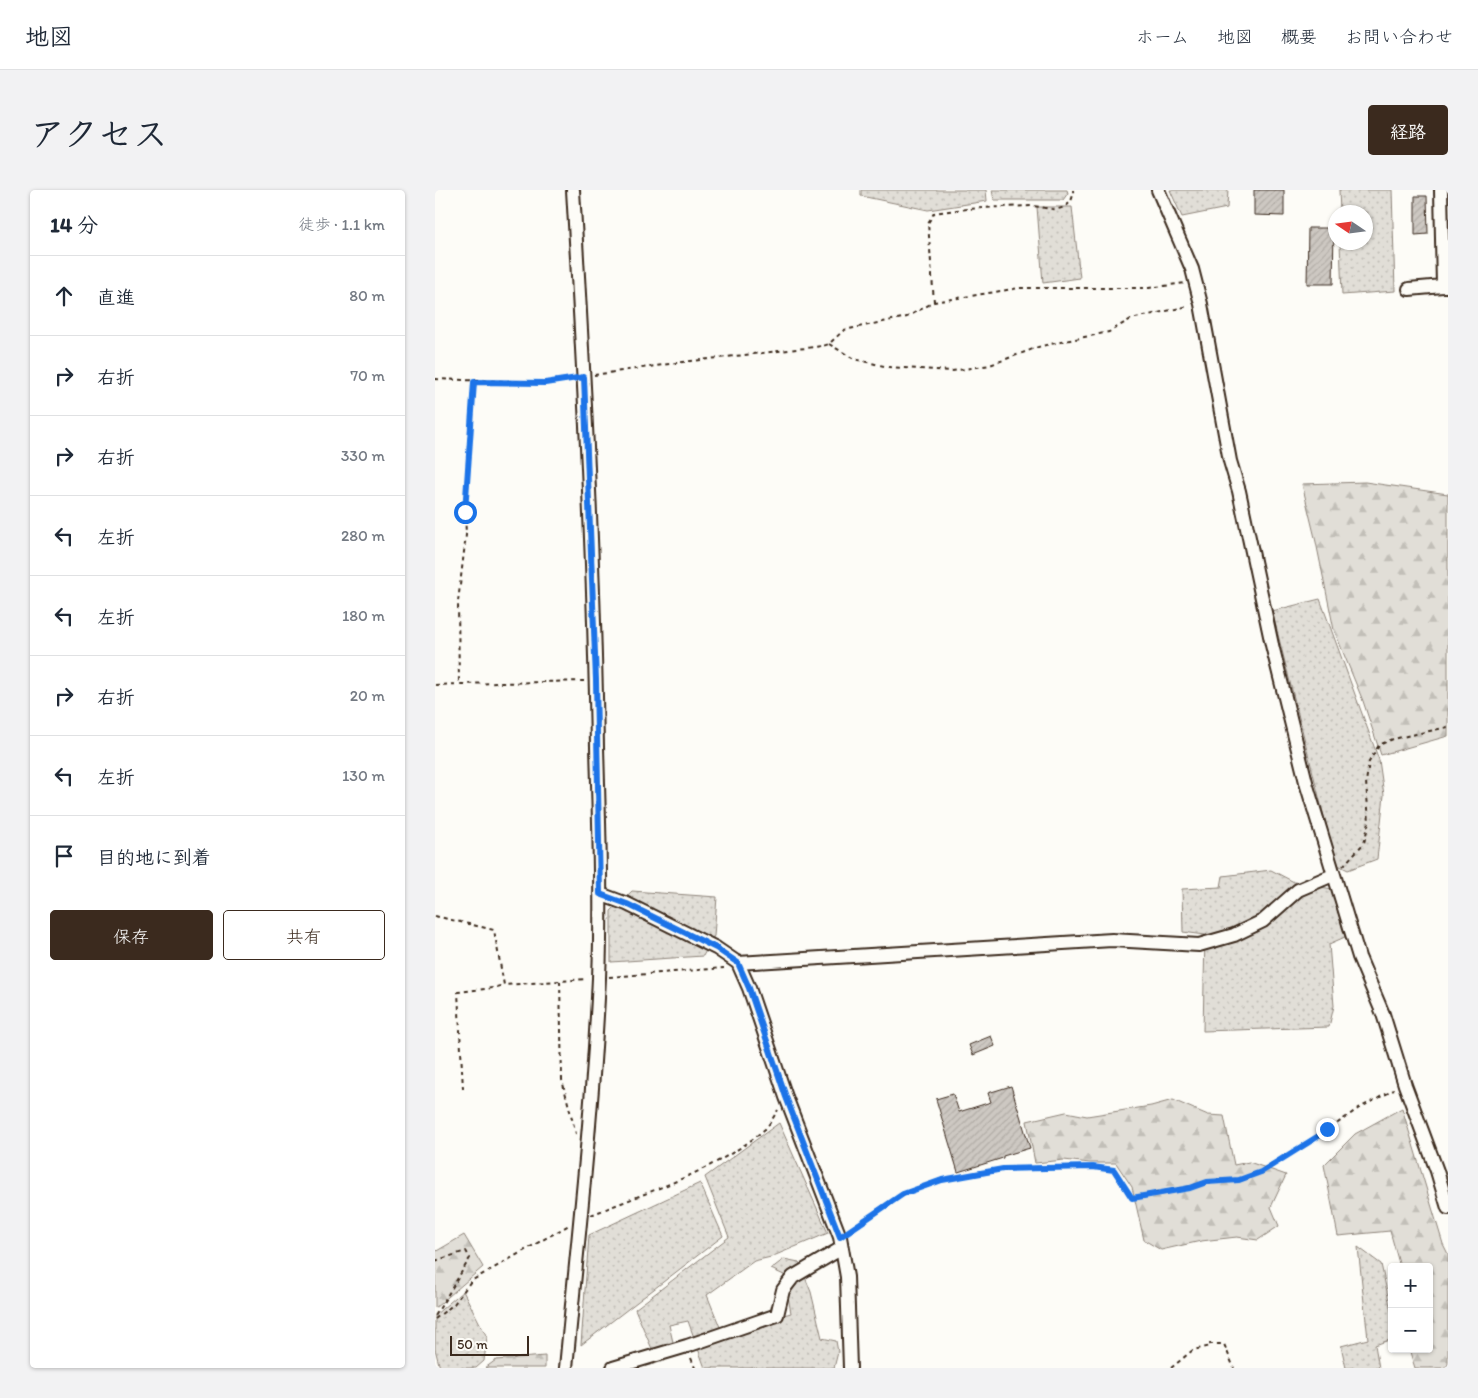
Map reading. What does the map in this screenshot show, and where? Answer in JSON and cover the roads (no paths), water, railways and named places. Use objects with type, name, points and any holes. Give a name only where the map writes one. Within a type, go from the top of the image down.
[{"type":"street","points":[[566,1368],[586,1158],[599,978],[600,894],[596,680],[584,377],[573,190]]},
{"type":"street","points":[[1158,190],[1192,269],[1201,304],[1230,461],[1239,491],[1307,786],[1359,957],[1383,1014],[1405,1085],[1437,1171],[1448,1208]]},
{"type":"street","points":[[1409,289],[1446,286],[1445,208],[1441,190]]},
{"type":"street","points":[[738,963],[1112,940],[1199,945],[1235,935],[1263,921],[1298,890],[1333,875]]},
{"type":"street","points":[[600,894],[627,904],[716,948],[738,963],[749,988],[786,1097],[841,1242],[847,1276],[850,1368]]},
{"type":"street","points":[[613,1368],[687,1346],[777,1315],[783,1290],[793,1277],[841,1242]]}]
